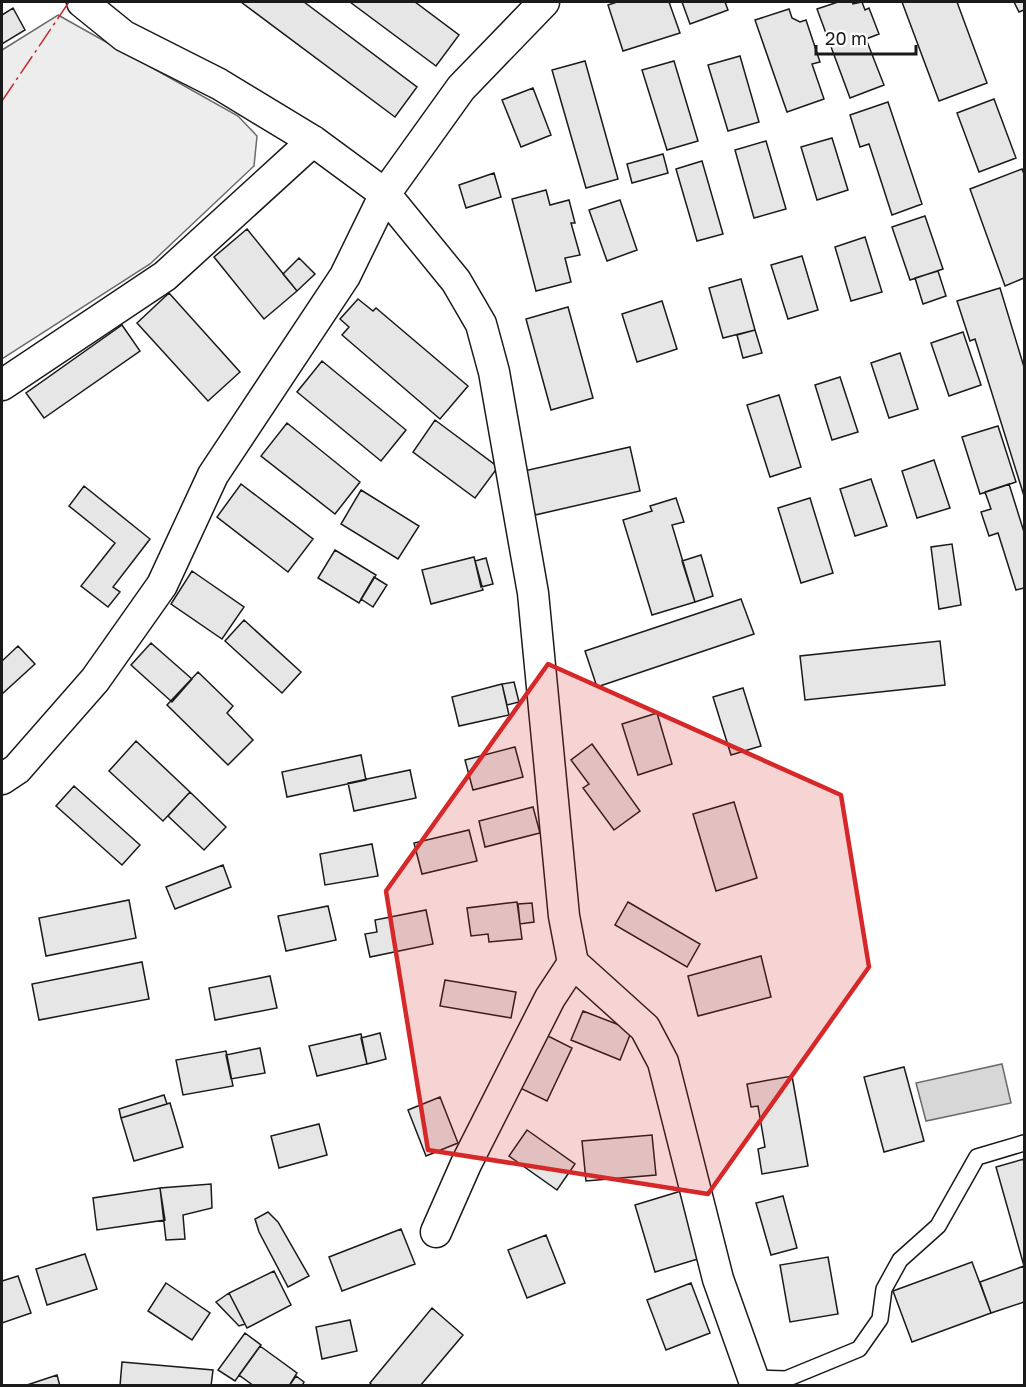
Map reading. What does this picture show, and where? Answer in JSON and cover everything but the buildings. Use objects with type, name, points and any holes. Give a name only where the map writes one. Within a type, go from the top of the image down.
[{"type":"street","points":[[82,2],[124,36],[219,84],[313,141],[385,194],[456,281],[481,324],[495,372],[532,593],[564,916],[573,963],[645,1028],[663,1062],[718,1279],[755,1382]]},
{"type":"street","points":[[2,779],[17,769],[95,680],[162,585],[213,476],[345,276],[385,194],[461,88],[544,2]]},
{"type":"street","points":[[2,385],[165,276],[313,141]]},
{"type":"street","points":[[436,1232],[476,1143],[550,998],[573,963]]},
{"type":"lane","points":[[755,1382],[786,1379],[859,1349],[880,1319],[884,1289],[900,1260],[938,1226],[977,1157],[1024,1143]]},
{"type":"highlighted area","points":[[548,664],[841,795],[869,967],[708,1194],[428,1150],[386,891]]},
{"type":"shaded area","points":[[58,15],[238,116],[257,136],[254,166],[150,264],[2,359],[2,50]]},
{"type":"shaded area","points":[[1002,1064],[1011,1103],[926,1121],[916,1083]]},
{"type":"power","points":[[2,101],[69,2]]}]
